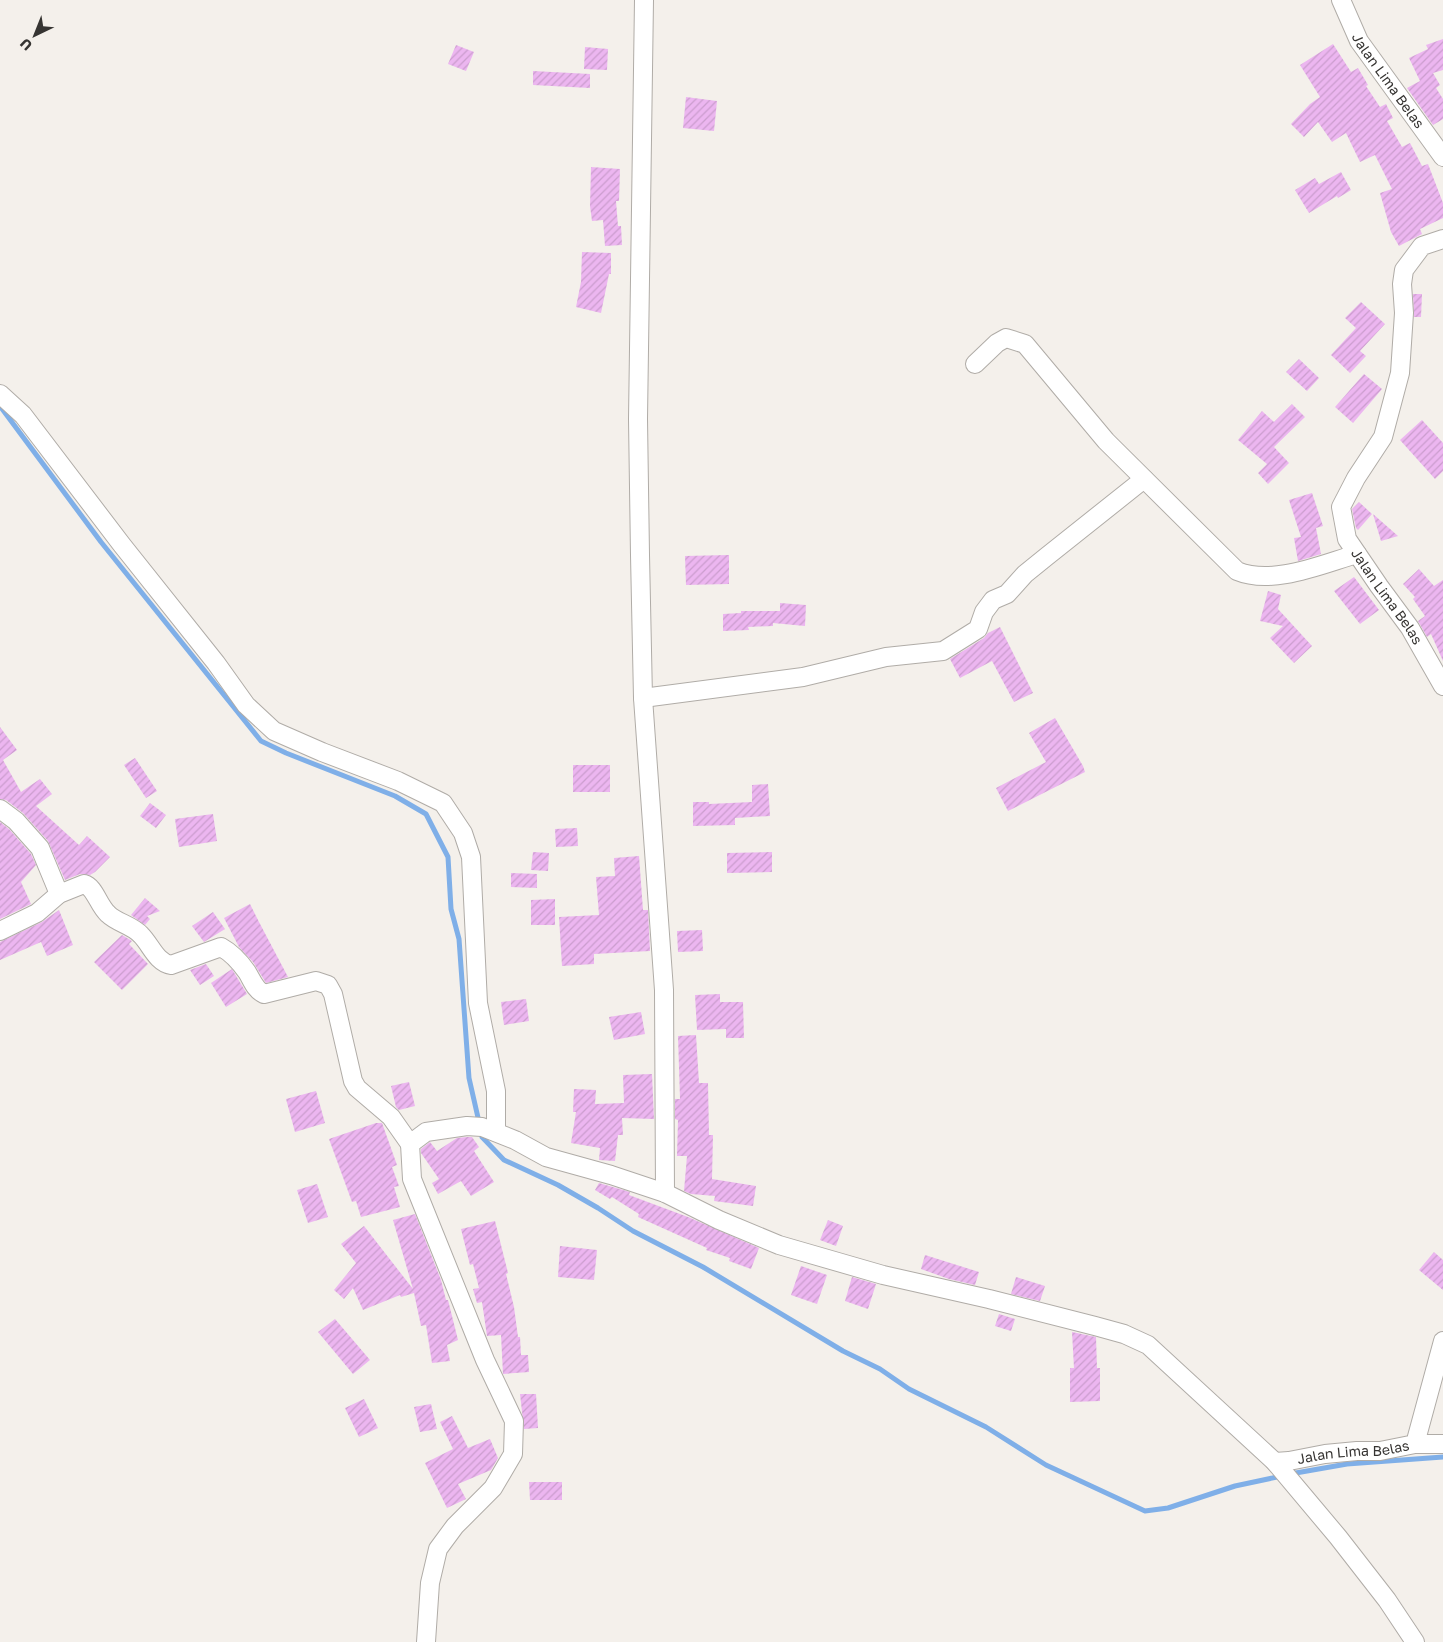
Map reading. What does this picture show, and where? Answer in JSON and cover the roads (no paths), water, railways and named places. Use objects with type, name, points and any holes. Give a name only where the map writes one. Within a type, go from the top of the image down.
[{"type":"street","points":[[644,0],[638,419],[643,698],[664,990],[665,1193]]},
{"type":"street","name":"Jalan Lima Belas","points":[[1340,0],[1359,41],[1443,157]]},
{"type":"street","name":"Jalan Lima Belas","points":[[1443,239],[1422,246],[1404,270],[1402,284],[1404,313],[1400,374],[1383,437],[1356,478],[1341,507],[1347,539],[1410,628],[1443,686]]},
{"type":"street","points":[[975,364],[997,343],[1006,338],[1025,344],[1106,441],[1237,571],[1248,575],[1288,574],[1357,554]]},
{"type":"street","points":[[0,394],[23,415],[122,545],[216,663],[246,705],[274,731],[322,752],[398,781],[443,803],[463,833],[471,856],[478,1003],[496,1091],[482,1129]]},
{"type":"street","points":[[643,698],[803,677],[886,657],[943,651],[978,629],[984,612],[993,600],[1007,594],[1025,574],[1144,479]]},
{"type":"street","points":[[0,809],[16,821],[40,848],[59,894]]},
{"type":"street","points":[[0,931],[37,912],[59,894],[87,884],[98,904],[109,915],[128,924],[140,933],[164,964],[170,965],[221,946],[235,957],[247,971],[259,992],[264,994],[316,981],[328,986],[333,994],[353,1081],[357,1088],[391,1117],[410,1144],[412,1179],[485,1360],[514,1421],[513,1454],[505,1468],[493,1488],[455,1526],[438,1550],[430,1583],[426,1642]]},
{"type":"street","points":[[410,1144],[426,1132],[482,1129],[546,1157],[611,1175],[665,1193],[719,1220],[779,1245],[883,1274],[1095,1326],[1148,1345],[1278,1466],[1387,1600],[1416,1642]]},
{"type":"street","name":"Jalan Lima Belas","points":[[1278,1466],[1289,1461],[1325,1454],[1380,1451],[1415,1444],[1443,1341]]},
{"type":"street","points":[[1415,1444],[1443,1444]]},
{"type":"waterway","points":[[0,406],[101,542],[261,741],[286,753],[395,796],[426,814],[448,857],[451,909],[459,939],[469,1078],[479,1122]]},
{"type":"waterway","points":[[481,1131],[482,1137],[504,1160],[558,1185],[633,1231],[703,1267],[843,1351],[880,1369],[909,1389],[986,1427],[1046,1465],[1145,1511],[1168,1508],[1235,1486],[1282,1476]]},
{"type":"waterway","points":[[1290,1474],[1347,1464],[1443,1457]]}]
